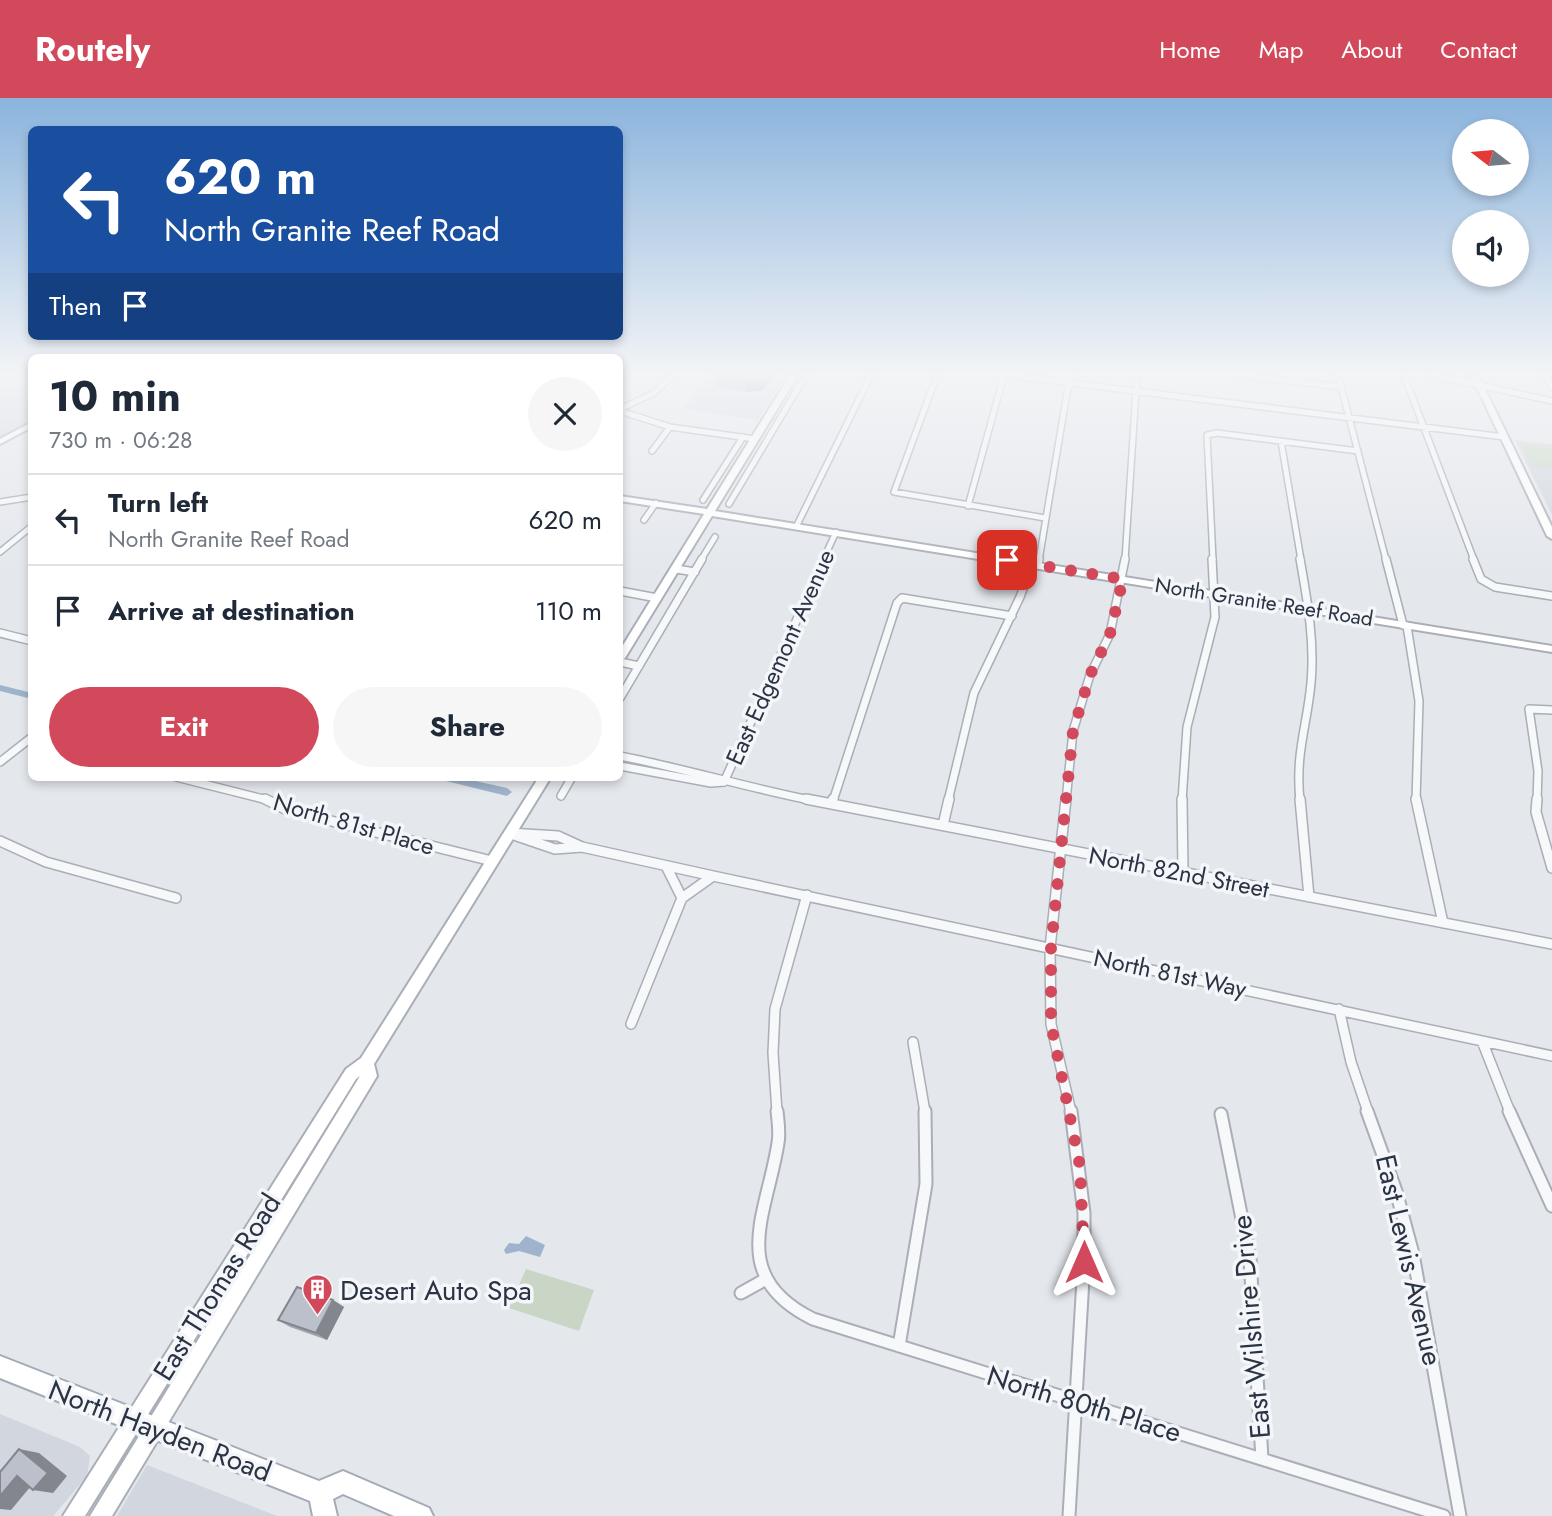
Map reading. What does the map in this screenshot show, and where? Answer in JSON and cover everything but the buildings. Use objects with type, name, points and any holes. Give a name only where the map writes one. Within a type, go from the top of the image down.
[{"type":"main road","name":"East Thomas Road","points":[[154,1429],[369,1076],[366,1063]]},
{"type":"main road","name":"North Hayden Road","points":[[0,1367],[154,1429],[323,1505],[343,1482],[421,1516]]},
{"type":"street","points":[[652,451],[659,441]]},
{"type":"street","points":[[703,500],[740,441]]},
{"type":"street","points":[[623,655],[754,441]]},
{"type":"street","points":[[729,505],[767,441]]},
{"type":"street","name":"East Edgemont Avenue","points":[[797,525],[838,441]]},
{"type":"street","points":[[912,441],[894,488],[895,493],[1045,518]]},
{"type":"street","points":[[968,506],[986,441]]},
{"type":"street","points":[[943,825],[973,696],[987,660],[1022,597],[1035,564],[1059,441]]},
{"type":"street","points":[[1069,1516],[1077,1401],[1084,1213],[1074,1124],[1051,1024],[1051,948],[1073,731],[1090,675],[1110,634],[1123,579],[1133,441]]},
{"type":"street","points":[[1183,872],[1183,762],[1187,726],[1212,643],[1214,594],[1207,441]]},
{"type":"street","points":[[1281,441],[1312,649],[1311,682],[1298,751],[1309,897]]},
{"type":"street","points":[[1282,441],[1358,451]]},
{"type":"street","points":[[1355,441],[1405,625],[1419,701],[1414,791],[1443,923]]},
{"type":"street","points":[[1429,441],[1479,576],[1486,584],[1552,596]]},
{"type":"street","points":[[1506,441],[1552,536]]},
{"type":"street","points":[[0,502],[28,498]]},
{"type":"street","name":"North Granite Reef Road","points":[[623,498],[1552,649]]},
{"type":"street","points":[[644,520],[656,503]]},
{"type":"street","points":[[0,552],[28,529]]},
{"type":"street","name":"East Edgemont Avenue","points":[[724,782],[836,532]]},
{"type":"street","points":[[623,693],[715,537]]},
{"type":"street","points":[[676,569],[695,572]]},
{"type":"street","points":[[623,592],[657,598]]},
{"type":"street","points":[[832,803],[897,603],[902,598],[1012,617]]},
{"type":"street","points":[[0,633],[28,641]]},
{"type":"street","points":[[623,661],[639,666]]},
{"type":"street","points":[[1552,710],[1529,709],[1538,771],[1536,812],[1552,868]]},
{"type":"street","points":[[0,762],[28,741]]},
{"type":"street","name":"North 82nd Street","points":[[623,757],[714,775],[724,782]]},
{"type":"street","name":"North 82nd Street","points":[[623,767],[711,783],[724,782],[1552,944]]},
{"type":"street","name":"North 81st Place","points":[[192,781],[270,800],[287,810],[492,861]]},
{"type":"street","name":"East Thomas Road","points":[[73,1516],[351,1073],[366,1063],[542,781]]},
{"type":"street","points":[[561,796],[570,781]]},
{"type":"street","name":"North 81st Way","points":[[509,833],[527,842],[569,851],[582,848],[1552,1056]]},
{"type":"street","points":[[0,841],[46,862],[176,898]]},
{"type":"street","points":[[666,866],[682,898]]},
{"type":"street","points":[[631,1024],[682,898],[713,876]]},
{"type":"street","points":[[741,1293],[766,1279],[758,1251],[758,1233],[779,1141],[773,1054],[775,1009],[807,895]]},
{"type":"street","name":"East Lewis Avenue","points":[[1339,1009],[1347,1055],[1387,1161],[1419,1279],[1460,1516]]},
{"type":"street","points":[[1482,1041],[1495,1080],[1552,1206]]},
{"type":"street","points":[[899,1346],[926,1184],[926,1121],[913,1042]]},
{"type":"street","name":"East Wilshire Drive","points":[[1222,1114],[1250,1259],[1262,1459]]},
{"type":"street","name":"North 80th Place","points":[[766,1279],[782,1300],[813,1319],[1444,1516]]},
{"type":"street","name":"East Thomas Road","points":[[100,1516],[154,1429]]},
{"type":"shaded area","points":[[1516,441],[1552,444],[1552,515]]},
{"type":"shaded area","points":[[0,1414],[80,1447],[90,1456],[87,1476],[53,1516],[0,1516]]},
{"type":"shaded area","points":[[147,1465],[277,1516],[117,1516]]},
{"type":"green space","points":[[1520,443],[1552,447],[1552,469],[1532,467]]},
{"type":"green space","points":[[526,1269],[594,1290],[579,1331],[509,1308]]},
{"type":"water","points":[[526,1236],[545,1245],[540,1257],[519,1251],[506,1254],[504,1250],[509,1243],[519,1244]]},
{"type":"waterway","points":[[0,688],[28,695]]},
{"type":"waterway","points":[[459,781],[507,792]]},
{"type":"place","name":"Desert Auto Spa","points":[[317,1317]]},
{"type":"route","points":[[1007,560],[1123,579],[1110,634],[1090,675],[1073,731],[1051,948],[1051,1024],[1074,1124],[1080,1166],[1084,1262]]}]
